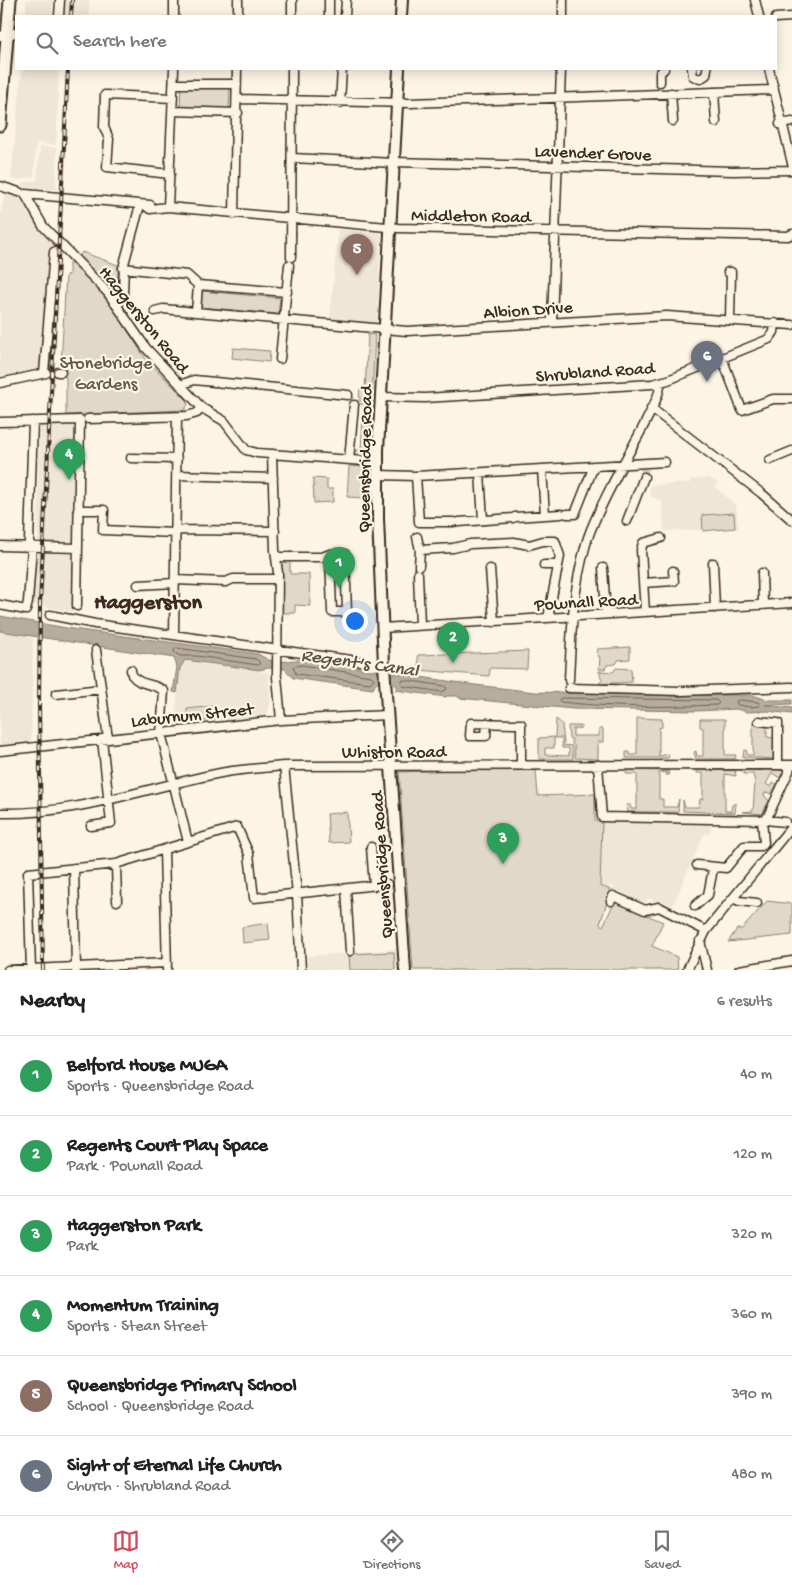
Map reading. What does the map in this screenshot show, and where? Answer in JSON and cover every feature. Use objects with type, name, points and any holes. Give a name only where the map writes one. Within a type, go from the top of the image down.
[{"type":"highway","points":[[0,125],[10,0]]},
{"type":"main road","points":[[401,15],[402,0]]},
{"type":"main road","name":"Queensbridge Road","points":[[399,70],[378,475],[384,666],[406,970]]},
{"type":"street","points":[[59,15],[60,0]]},
{"type":"street","points":[[174,0],[174,15]]},
{"type":"street","points":[[238,0],[238,15]]},
{"type":"street","points":[[292,0],[292,15]]},
{"type":"street","points":[[329,0],[329,15]]},
{"type":"street","points":[[345,15],[346,0]]},
{"type":"street","points":[[563,0],[563,15]]},
{"type":"street","points":[[756,0],[759,15]]},
{"type":"street","points":[[777,18],[792,17]]},
{"type":"street","points":[[164,207],[170,174],[174,70]]},
{"type":"street","points":[[234,214],[238,70]]},
{"type":"street","points":[[280,359],[293,219],[292,70]]},
{"type":"street","points":[[340,102],[342,70]]},
{"type":"street","points":[[552,322],[561,70]]},
{"type":"street","points":[[660,82],[660,73],[663,70]]},
{"type":"street","points":[[692,70],[693,76],[700,79]]},
{"type":"street","points":[[700,79],[706,75],[707,70]]},
{"type":"street","points":[[769,70],[780,124],[792,163]]},
{"type":"street","points":[[700,79],[700,92]]},
{"type":"street","points":[[174,84],[237,84]]},
{"type":"street","points":[[238,99],[397,103],[560,99],[773,90]]},
{"type":"street","points":[[714,92],[716,122]]},
{"type":"street","points":[[672,93],[673,121]]},
{"type":"street","points":[[170,174],[107,167],[109,136],[105,129],[104,119],[106,95],[173,98]]},
{"type":"street","points":[[173,111],[238,113]]},
{"type":"street","points":[[780,124],[792,122]]},
{"type":"street","name":"Lavender Grove","points":[[292,158],[732,171],[792,170]]},
{"type":"street","name":"Middleton Road","points":[[0,186],[22,193],[143,206],[156,204],[164,207],[234,214],[390,227],[782,236],[786,239],[792,235]]},
{"type":"street","name":"Haggerston Road","points":[[22,193],[49,234],[118,305],[146,348],[202,408],[221,418],[246,450],[272,454],[378,462]]},
{"type":"street","points":[[118,305],[123,295],[124,268],[143,206]]},
{"type":"street","points":[[0,383],[45,373],[54,252]]},
{"type":"street","points":[[124,268],[187,275],[198,285],[287,292]]},
{"type":"street","points":[[728,272],[731,272],[730,319]]},
{"type":"street","points":[[156,312],[163,309],[196,312],[198,285]]},
{"type":"street","name":"Albion Drive","points":[[196,312],[385,330],[416,331],[667,316],[775,323]]},
{"type":"street","points":[[775,323],[792,324]]},
{"type":"street","name":"Shrubland Road","points":[[381,397],[425,398],[656,383],[769,340],[774,332],[775,323]]},
{"type":"street","points":[[722,358],[742,410],[773,399],[792,399]]},
{"type":"street","points":[[180,385],[194,380],[348,395]]},
{"type":"street","points":[[656,383],[656,394],[651,408],[586,543],[572,617],[569,684],[681,691],[792,687]]},
{"type":"street","points":[[349,460],[354,405]]},
{"type":"street","points":[[88,419],[178,417],[192,415],[202,408]]},
{"type":"street","points":[[651,408],[788,509],[792,520]]},
{"type":"street","points":[[174,635],[178,417]]},
{"type":"street","points":[[0,422],[80,420],[77,619]]},
{"type":"street","points":[[0,605],[26,610],[32,547],[29,542],[33,421]]},
{"type":"street","points":[[770,460],[792,451]]},
{"type":"street","points":[[272,454],[275,550],[278,557],[277,675],[281,720]]},
{"type":"street","points":[[131,458],[177,459]]},
{"type":"street","points":[[378,475],[416,476],[623,464],[645,469],[666,462]]},
{"type":"street","points":[[416,476],[419,522],[456,522],[575,514],[594,466]]},
{"type":"street","points":[[542,469],[545,515]]},
{"type":"street","points":[[628,521],[645,469]]},
{"type":"street","points":[[480,473],[483,520]]},
{"type":"street","points":[[177,475],[272,478]]},
{"type":"street","points":[[78,510],[104,510],[103,530],[274,532]]},
{"type":"street","points":[[417,537],[420,550],[420,625]]},
{"type":"street","points":[[645,612],[641,550],[643,543],[661,538]]},
{"type":"street","points":[[420,550],[453,548],[466,544],[514,542],[529,545],[552,541],[557,544],[560,556],[548,618]]},
{"type":"street","points":[[0,546],[78,548]]},
{"type":"street","points":[[278,557],[322,557],[330,554],[345,554],[347,612],[332,612],[330,554]]},
{"type":"street","points":[[713,563],[715,608]]},
{"type":"street","points":[[544,565],[558,565]]},
{"type":"street","points":[[603,568],[606,614]]},
{"type":"street","points":[[490,569],[494,622]]},
{"type":"street","points":[[643,583],[674,581],[674,571]]},
{"type":"street","points":[[762,573],[763,605]]},
{"type":"street","points":[[138,585],[175,581],[226,582],[233,579],[278,579]]},
{"type":"street","name":"Pownall Road","points":[[382,628],[792,603]]},
{"type":"street","points":[[50,615],[77,619],[82,622],[365,662]]},
{"type":"street","points":[[91,826],[110,824],[101,689],[96,650]]},
{"type":"street","points":[[131,670],[132,675],[140,683],[156,685],[164,690],[161,732],[188,842]]},
{"type":"street","points":[[56,694],[101,689]]},
{"type":"street","name":"Laburnum Street","points":[[0,751],[161,732],[388,710]]},
{"type":"street","points":[[759,721],[778,723],[778,765]]},
{"type":"street","points":[[487,723],[486,736],[470,736],[471,723],[488,723],[498,723],[521,724],[521,765]]},
{"type":"street","points":[[598,764],[601,814],[607,818],[764,820],[788,824],[706,931],[687,970]]},
{"type":"street","points":[[697,865],[714,869],[726,868],[744,846],[761,846],[764,843],[764,820],[790,771],[791,765]]},
{"type":"street","name":"Whiston Road","points":[[0,813],[27,814],[109,801],[226,772],[284,766],[791,765]]},
{"type":"street","points":[[284,766],[298,894],[301,970]]},
{"type":"street","points":[[31,970],[28,873],[116,864],[237,827],[249,854],[254,898],[387,884]]},
{"type":"street","points":[[371,847],[374,886]]},
{"type":"street","points":[[8,970],[167,966],[164,850]]},
{"type":"street","points":[[116,864],[117,900]]},
{"type":"street","points":[[74,868],[76,969]]},
{"type":"street","points":[[695,906],[708,895],[714,869]]},
{"type":"street","points":[[346,889],[350,951]]},
{"type":"street","points":[[611,901],[613,896],[645,910],[658,908],[706,931]]},
{"type":"street","points":[[733,898],[739,901],[757,903]]},
{"type":"street","points":[[700,941],[707,970]]},
{"type":"street","points":[[739,970],[792,961]]},
{"type":"shaded area","points":[[26,0],[53,0],[52,15],[26,15]]},
{"type":"shaded area","points":[[65,0],[89,0],[89,15],[64,15]]},
{"type":"shaded area","points":[[22,70],[59,70],[56,145],[36,143],[34,177],[17,180],[11,179]]},
{"type":"shaded area","points":[[40,146],[57,148],[56,184],[58,190],[21,187],[22,183],[37,180]]},
{"type":"shaded area","points":[[5,194],[18,196],[56,248],[44,369],[0,379],[0,216]]},
{"type":"shaded area","points":[[338,229],[381,233],[377,324],[330,320]]},
{"type":"shaded area","points":[[75,425],[75,542],[38,542],[39,426]]},
{"type":"shaded area","points":[[709,478],[718,483],[715,487],[736,505],[738,529],[664,531],[662,501],[650,496],[650,485],[690,483],[690,480]]},
{"type":"shaded area","points":[[37,553],[74,554],[73,612],[31,604]]},
{"type":"shaded area","points":[[0,631],[33,638],[31,744],[0,748]]},
{"type":"shaded area","points":[[185,660],[269,673],[270,704],[266,717],[174,727],[180,668]]},
{"type":"shaded area","points":[[602,822],[711,823],[710,834],[704,834],[672,907],[648,898],[645,904],[616,892],[612,885],[609,885],[609,889],[600,886]]},
{"type":"shaded area","points":[[397,949],[398,970],[307,970],[307,956]]},
{"type":"green space","points":[[181,85],[230,87],[229,109],[180,108]]},
{"type":"green space","points":[[82,252],[118,265],[117,295],[79,258]]},
{"type":"green space","name":"Stonebridge Gardens","points":[[69,262],[98,288],[111,304],[145,358],[187,400],[188,404],[185,410],[66,415],[66,379],[61,365],[66,275],[69,275]]},
{"type":"green space","points":[[201,291],[280,298],[278,314],[200,307]]},
{"type":"green space","points":[[368,334],[375,335],[372,399],[359,398],[360,389],[365,389]]},
{"type":"green space","points":[[233,348],[270,351],[269,362],[232,358]]},
{"type":"green space","points":[[358,400],[372,401],[370,456],[352,455],[352,450],[361,450],[364,404],[357,404]]},
{"type":"green space","points":[[349,466],[368,467],[366,498],[347,497]]},
{"type":"green space","points":[[313,478],[327,479],[327,489],[333,489],[333,502],[314,503]]},
{"type":"green space","points":[[734,513],[735,528],[703,531],[702,515]]},
{"type":"green space","points":[[281,561],[290,561],[290,574],[309,574],[310,606],[295,605],[295,613],[281,613]]},
{"type":"green space","points":[[630,647],[630,659],[618,660],[616,664],[607,665],[605,669],[599,669],[600,657],[598,656],[597,649]]},
{"type":"green space","points":[[528,651],[527,669],[490,668],[489,676],[419,670],[418,655]]},
{"type":"green space","points":[[616,668],[631,669],[632,682],[599,684],[602,680],[599,671],[613,672]]},
{"type":"green space","points":[[214,706],[215,720],[188,722],[187,709]]},
{"type":"green space","points":[[637,718],[662,719],[662,727],[659,728],[659,756],[669,754],[668,758],[626,758],[626,752],[630,752],[630,755],[637,755]]},
{"type":"green space","points":[[556,719],[562,724],[564,743],[562,744],[562,738],[554,738],[554,748],[545,748],[545,755],[569,756],[569,748],[562,748],[562,745],[572,746],[573,759],[539,759],[539,738],[555,737]]},
{"type":"green space","points":[[700,719],[725,719],[725,755],[736,755],[735,759],[696,759],[694,752],[696,751],[697,756],[703,756],[703,728],[700,727]]},
{"type":"green space","points":[[757,719],[767,725],[767,737],[774,738],[774,759],[743,757],[744,750],[747,751],[747,755],[753,755],[753,720]]},
{"type":"green space","points":[[568,726],[581,726],[581,728],[573,729],[573,736],[599,736],[599,729],[603,729],[603,742],[598,742],[598,759],[575,758],[574,745],[572,744],[572,739],[569,739]]},
{"type":"green space","points":[[536,770],[538,796],[595,794],[595,821],[602,822],[600,886],[611,890],[600,924],[603,926],[615,901],[663,922],[652,946],[677,957],[678,970],[413,970],[399,772]]},
{"type":"green space","points":[[628,770],[668,771],[669,775],[666,775],[666,772],[659,773],[659,799],[663,799],[663,807],[677,807],[679,799],[678,812],[628,812],[626,805],[630,805],[631,809],[637,809],[637,774],[626,774]]},
{"type":"green space","points":[[697,770],[735,770],[736,776],[725,774],[725,811],[731,811],[732,805],[736,803],[735,813],[683,811],[683,800],[685,807],[699,807],[700,799],[703,799],[703,773],[697,773]]},
{"type":"green space","points":[[744,770],[783,770],[784,772],[780,778],[772,773],[766,784],[771,787],[773,783],[777,784],[771,794],[766,792],[764,795],[769,801],[762,814],[743,812],[753,811],[755,782],[753,774],[743,774]]},
{"type":"green space","points":[[347,812],[349,842],[329,843],[327,814]]},
{"type":"green space","points":[[767,901],[792,904],[792,935],[728,942],[737,929],[742,929]]},
{"type":"green space","points":[[268,923],[270,940],[243,943],[242,927]]},
{"type":"green space","points":[[394,952],[395,970],[350,970],[349,954]]},
{"type":"water","points":[[0,616],[72,629],[258,654],[276,662],[303,660],[535,692],[752,695],[768,700],[792,700],[792,704],[765,705],[792,708],[792,714],[767,711],[748,712],[736,709],[696,711],[573,709],[459,698],[458,696],[446,697],[395,690],[398,688],[395,684],[376,683],[373,689],[293,678],[285,669],[268,668],[259,670],[185,660],[180,668],[177,693],[173,692],[177,667],[174,658],[0,631]]},
{"type":"tunnel","points":[[644,477],[645,468]]},
{"type":"railway","points":[[71,15],[72,0]]},
{"type":"railway","points":[[43,970],[39,706],[40,603],[68,70]]},
{"type":"place","name":"Queensbridge Primary School","points":[[357,275]]},
{"type":"place","name":"Sight of Eternal Life Church","points":[[707,382]]},
{"type":"place","name":"Momentum Training","points":[[69,480]]},
{"type":"place","name":"Belford House MUGA","points":[[339,588]]},
{"type":"place","name":"Regents Court Play Space","points":[[453,663]]},
{"type":"place","name":"Haggerston Park","points":[[503,864]]},
{"type":"district","name":"Haggerston","points":[[148,600]]},
{"type":"water label","name":"Regent's Canal","points":[[360,661]]}]
